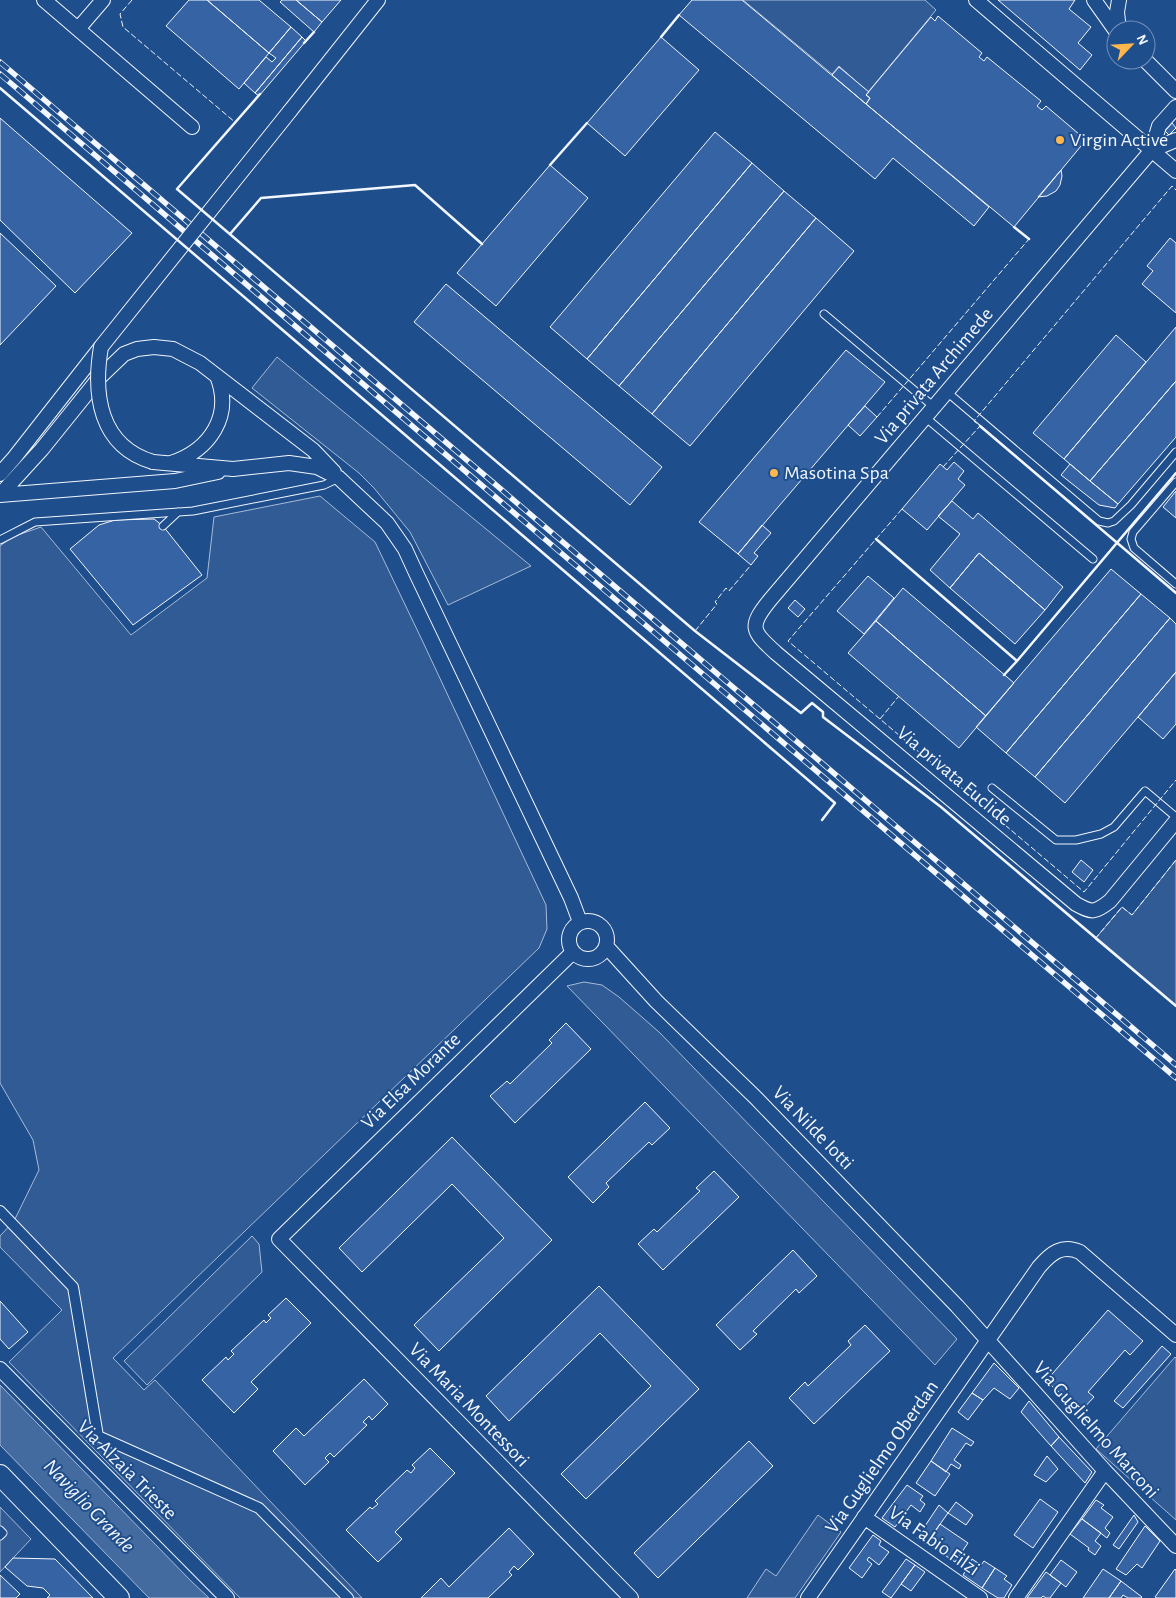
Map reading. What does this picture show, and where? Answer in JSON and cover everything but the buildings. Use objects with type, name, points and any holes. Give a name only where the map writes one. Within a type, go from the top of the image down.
[{"type":"main road","points":[[0,1475],[119,1598]]},
{"type":"street","points":[[44,0],[192,127]]},
{"type":"street","points":[[78,29],[103,0]]},
{"type":"street","points":[[0,474],[378,0]]},
{"type":"street","points":[[976,0],[1176,171]]},
{"type":"street","points":[[1094,0],[1109,20]]},
{"type":"street","points":[[1117,20],[1119,0]]},
{"type":"street","points":[[1155,70],[1176,91]]},
{"type":"street","points":[[1152,150],[1159,126],[1176,107]]},
{"type":"street","points":[[1152,150],[1176,140]]},
{"type":"street","name":"Via privata Archimede","points":[[776,653],[758,637],[754,624],[759,613],[1152,150]]},
{"type":"street","points":[[101,347],[97,371],[98,395],[103,415],[115,438],[127,450],[144,460],[153,462],[233,469]]},
{"type":"street","points":[[0,495],[42,449],[100,377],[124,354],[146,348],[162,347],[173,349],[200,363],[313,450],[339,478],[387,523],[405,549],[571,898],[580,922]]},
{"type":"street","points":[[167,464],[180,460],[197,450],[205,444],[214,431],[221,414],[222,403],[221,387],[217,376]]},
{"type":"street","points":[[0,495],[175,481],[233,469],[289,463],[316,467],[339,478]]},
{"type":"street","name":"Via privata Euclide","points":[[776,653],[1076,904],[1088,911],[1096,911],[1110,901],[1176,821]]},
{"type":"street","points":[[592,921],[598,923],[606,933],[606,946],[602,953],[595,958],[579,957],[573,952],[569,935],[571,930],[580,922],[592,921]]},
{"type":"street","name":"Via Nilde Iotti","points":[[606,946],[656,1001],[755,1097],[988,1340]]},
{"type":"street","name":"Via Elsa Morante","points":[[278,1239],[573,952]]},
{"type":"street","points":[[0,1211],[73,1287],[98,1436],[259,1508],[348,1598]]},
{"type":"street","name":"Via Maria Montessori","points":[[278,1239],[631,1598]]},
{"type":"street","name":"Via Guglielmo Oberdan","points":[[808,1598],[1044,1261],[1057,1251],[1065,1248],[1080,1252],[1176,1335]]},
{"type":"street","name":"Via Guglielmo Marconi","points":[[988,1340],[1105,1471],[1176,1546]]},
{"type":"street","name":"Via Alzaia Trieste","points":[[0,1369],[226,1598]]},
{"type":"street","points":[[1016,1598],[1105,1471]]},
{"type":"street","name":"Via Fabio Filzi","points":[[864,1517],[980,1598]]},
{"type":"lane","points":[[824,314],[1093,560]]},
{"type":"lane","points":[[947,392],[1099,521],[1114,522],[1132,505],[1176,452]]},
{"type":"lane","points":[[0,540],[35,522],[193,511],[324,485],[339,478]]},
{"type":"lane","points":[[1176,482],[1133,532],[1131,539],[1134,548],[1176,584]]},
{"type":"lane","points":[[163,526],[178,512]]},
{"type":"lane","points":[[992,788],[1056,840],[1089,838],[1114,827],[1144,791],[1176,817]]},
{"type":"lane","points":[[0,1530],[3,1533],[0,1536]]},
{"type":"shaded area","points":[[743,0],[925,0],[936,10],[868,92],[839,66],[832,74]]},
{"type":"shaded area","points":[[277,357],[531,566],[448,605],[410,532],[374,488],[359,473],[252,388]]},
{"type":"shaded area","points":[[320,496],[375,542],[546,905],[547,929],[539,948],[113,1358],[144,1390],[155,1380],[362,1598],[240,1598],[9,1362],[62,1310],[0,1247],[0,1236],[14,1221],[39,1170],[33,1140],[0,1083],[0,546],[12,537],[41,527],[131,635],[207,578],[214,517]]},
{"type":"shaded area","points":[[1176,860],[1176,1006],[1095,939],[1122,907],[1132,915]]},
{"type":"shaded area","points":[[584,982],[602,985],[619,997],[659,1032],[957,1339],[935,1365],[567,986]]},
{"type":"shaded area","points":[[252,1236],[259,1244],[262,1272],[147,1385],[124,1361]]},
{"type":"shaded area","points":[[1176,1358],[1176,1520],[1096,1449]]},
{"type":"shaded area","points":[[0,1507],[31,1539],[0,1572]]},
{"type":"shaded area","points":[[818,1515],[841,1532],[795,1598],[747,1598],[766,1569],[776,1576]]},
{"type":"water","name":"Naviglio Grande","points":[[0,1385],[209,1598],[149,1598],[0,1445]]},
{"type":"railway","points":[[0,62],[1176,1065]]},
{"type":"railway","points":[[0,74],[1176,1078]]},
{"type":"fence","points":[[132,0],[120,14],[123,27],[236,123]]},
{"type":"fence","points":[[943,467],[980,426],[974,421],[1172,186],[1176,190]]},
{"type":"fence","points":[[877,417],[1029,239]]},
{"type":"fence","points":[[902,509],[788,641],[1084,892],[1176,780]]},
{"type":"fence","points":[[695,631],[717,604],[715,602],[726,588],[729,591],[751,565]]},
{"type":"fence","points":[[880,719],[899,696]]},
{"type":"fence","points":[[1095,939],[1122,907],[1132,915],[1176,860]]},
{"type":"wall","points":[[661,37],[679,15]]},
{"type":"wall","points":[[304,43],[314,32]]},
{"type":"wall","points":[[0,88],[835,803],[822,820]]},
{"type":"wall","points":[[260,94],[177,189],[695,631],[801,713],[812,703],[823,712],[823,717],[941,807],[1176,1006]]},
{"type":"wall","points":[[550,165],[587,123]]},
{"type":"wall","points":[[230,234],[261,198],[415,185],[482,244]]},
{"type":"wall","points":[[1014,227],[1029,239]]},
{"type":"wall","points":[[980,426],[1176,593]]},
{"type":"wall","points":[[876,539],[1017,661],[1176,473]]},
{"type":"wall","points":[[1004,675],[1017,661]]},
{"type":"place","name":"Virgin Active","points":[[1060,140]]},
{"type":"place","name":"Masotina Spa","points":[[774,473]]}]
